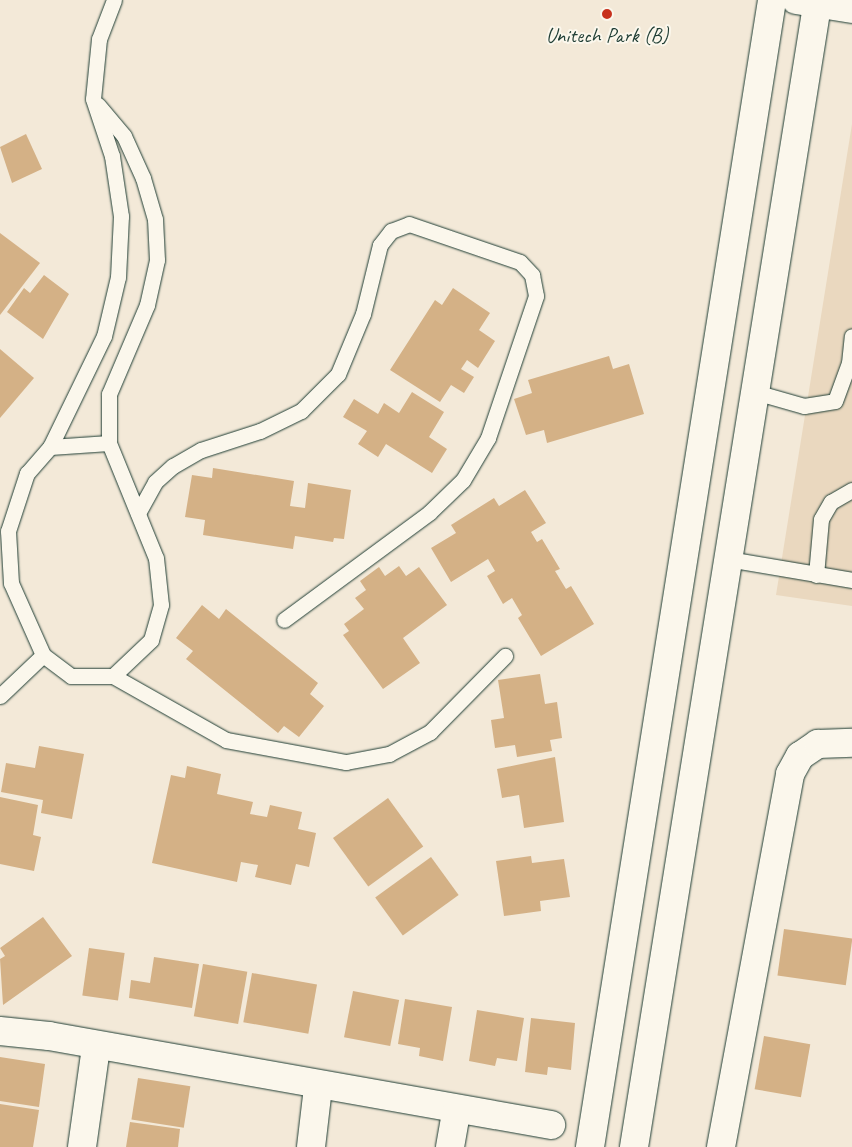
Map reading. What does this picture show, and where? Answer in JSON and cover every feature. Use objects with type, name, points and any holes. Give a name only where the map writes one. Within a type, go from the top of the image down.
[{"type":"main road","points":[[590,1147],[772,0]]},
{"type":"main road","points":[[634,1147],[755,392],[810,1],[852,9]]},
{"type":"main road","points":[[721,1147],[790,774],[800,756],[818,744],[852,743]]},
{"type":"main road","points":[[0,1031],[456,1112],[551,1126]]},
{"type":"main road","points":[[82,1147],[96,1047]]},
{"type":"main road","points":[[311,1147],[318,1087]]},
{"type":"main road","points":[[450,1147],[456,1112]]},
{"type":"lane","points":[[114,0],[99,39],[92,98],[112,156],[121,216],[118,277],[104,336],[50,447],[27,473],[8,531],[11,582],[43,655],[71,676],[113,676],[226,740],[346,762],[389,754],[430,732],[505,656]]},
{"type":"lane","points":[[92,98],[124,136],[143,178],[155,219],[157,260],[147,305],[109,394],[109,443],[156,558],[161,606],[151,640],[113,676]]},
{"type":"lane","points":[[138,513],[155,482],[173,466],[301,411],[338,374],[363,314],[380,245],[391,231],[410,224],[520,262],[532,274],[536,296],[488,438],[463,480],[429,513],[284,620]]},
{"type":"lane","points":[[755,392],[804,406],[835,401],[849,363],[852,336]]},
{"type":"lane","points":[[50,447],[109,443]]},
{"type":"lane","points":[[816,574],[821,519],[831,502],[852,490]]},
{"type":"lane","points":[[728,559],[852,580]]},
{"type":"lane","points":[[0,696],[43,655]]},
{"type":"shaded area","points":[[852,124],[852,606],[776,595]]},
{"type":"building","points":[[26,134],[42,169],[12,183],[0,147]]},
{"type":"building","points":[[0,233],[40,263],[0,315]]},
{"type":"building","points":[[44,275],[69,294],[43,339],[7,312],[24,288],[30,293]]},
{"type":"building","points":[[453,288],[490,313],[479,330],[495,341],[478,368],[467,360],[461,369],[474,377],[464,393],[451,385],[440,402],[390,370],[435,300],[442,305]]},
{"type":"building","points":[[0,349],[34,378],[0,418]]},
{"type":"building","points":[[609,356],[613,369],[629,364],[644,414],[547,443],[544,430],[526,435],[514,399],[532,393],[528,380]]},
{"type":"building","points":[[412,392],[444,412],[429,437],[447,449],[432,473],[386,444],[378,457],[358,444],[367,431],[343,417],[354,399],[378,414],[384,403],[399,413]]},
{"type":"building","points":[[213,468],[294,481],[290,506],[305,508],[308,483],[351,490],[344,539],[334,538],[333,542],[295,536],[293,549],[203,535],[205,520],[185,517],[192,475],[212,478]]},
{"type":"building","points":[[525,490],[546,523],[531,532],[537,542],[542,539],[560,569],[555,571],[566,589],[571,586],[594,624],[541,656],[518,618],[522,615],[512,598],[503,604],[487,576],[495,571],[488,559],[451,582],[431,548],[456,533],[451,525],[494,498],[499,506]]},
{"type":"building","points":[[399,566],[406,576],[419,567],[447,605],[403,638],[420,663],[383,689],[343,635],[349,631],[344,624],[364,609],[355,598],[366,590],[360,581],[379,567],[385,576]]},
{"type":"building","points":[[202,605],[219,619],[226,609],[318,683],[310,694],[324,706],[299,737],[284,726],[278,733],[186,659],[193,651],[176,638]]},
{"type":"building","points":[[540,674],[545,704],[557,702],[562,738],[550,740],[552,751],[517,757],[515,745],[495,748],[491,720],[504,718],[498,680]]},
{"type":"building","points":[[39,746],[84,754],[72,819],[41,813],[43,800],[1,792],[6,763],[35,768]]},
{"type":"building","points":[[555,757],[564,822],[524,828],[519,795],[502,798],[497,769]]},
{"type":"building","points":[[187,766],[221,774],[217,794],[253,802],[250,814],[267,817],[270,805],[302,812],[298,829],[316,833],[309,867],[296,864],[291,885],[255,877],[258,865],[241,862],[237,882],[152,863],[171,775],[185,778]]},
{"type":"building","points":[[0,797],[38,805],[33,835],[41,837],[34,871],[0,864]]},
{"type":"building","points":[[388,798],[423,847],[368,887],[333,838]]},
{"type":"building","points":[[531,856],[532,863],[564,859],[570,897],[540,901],[541,911],[504,916],[496,861]]},
{"type":"building","points":[[431,857],[459,895],[403,936],[375,898]]},
{"type":"building","points":[[43,917],[72,956],[3,1005],[0,959],[5,956],[0,948]]},
{"type":"building","points":[[784,929],[852,939],[846,985],[777,976]]},
{"type":"building","points":[[89,948],[125,953],[118,1001],[82,996]]},
{"type":"building","points":[[154,957],[199,964],[192,1008],[129,998],[131,980],[150,983]]},
{"type":"building","points":[[203,964],[247,972],[238,1024],[194,1016]]},
{"type":"building","points":[[252,973],[317,984],[308,1034],[243,1022]]},
{"type":"building","points":[[353,991],[399,1000],[390,1046],[344,1037]]},
{"type":"building","points":[[405,999],[452,1007],[443,1061],[419,1056],[420,1048],[398,1044]]},
{"type":"building","points":[[477,1010],[524,1018],[517,1061],[497,1058],[495,1066],[469,1061]]},
{"type":"building","points":[[531,1018],[575,1023],[571,1070],[548,1067],[547,1075],[525,1072]]},
{"type":"building","points":[[764,1036],[810,1044],[801,1097],[755,1089]]},
{"type":"building","points":[[0,1057],[45,1064],[39,1107],[0,1101]]},
{"type":"building","points":[[138,1078],[190,1086],[184,1128],[131,1119]]},
{"type":"building","points":[[0,1104],[39,1110],[33,1147],[0,1147]]},
{"type":"building","points":[[130,1122],[180,1129],[178,1147],[126,1147]]},
{"type":"place","name":"Unitech Park (B)","points":[[607,14]]}]
